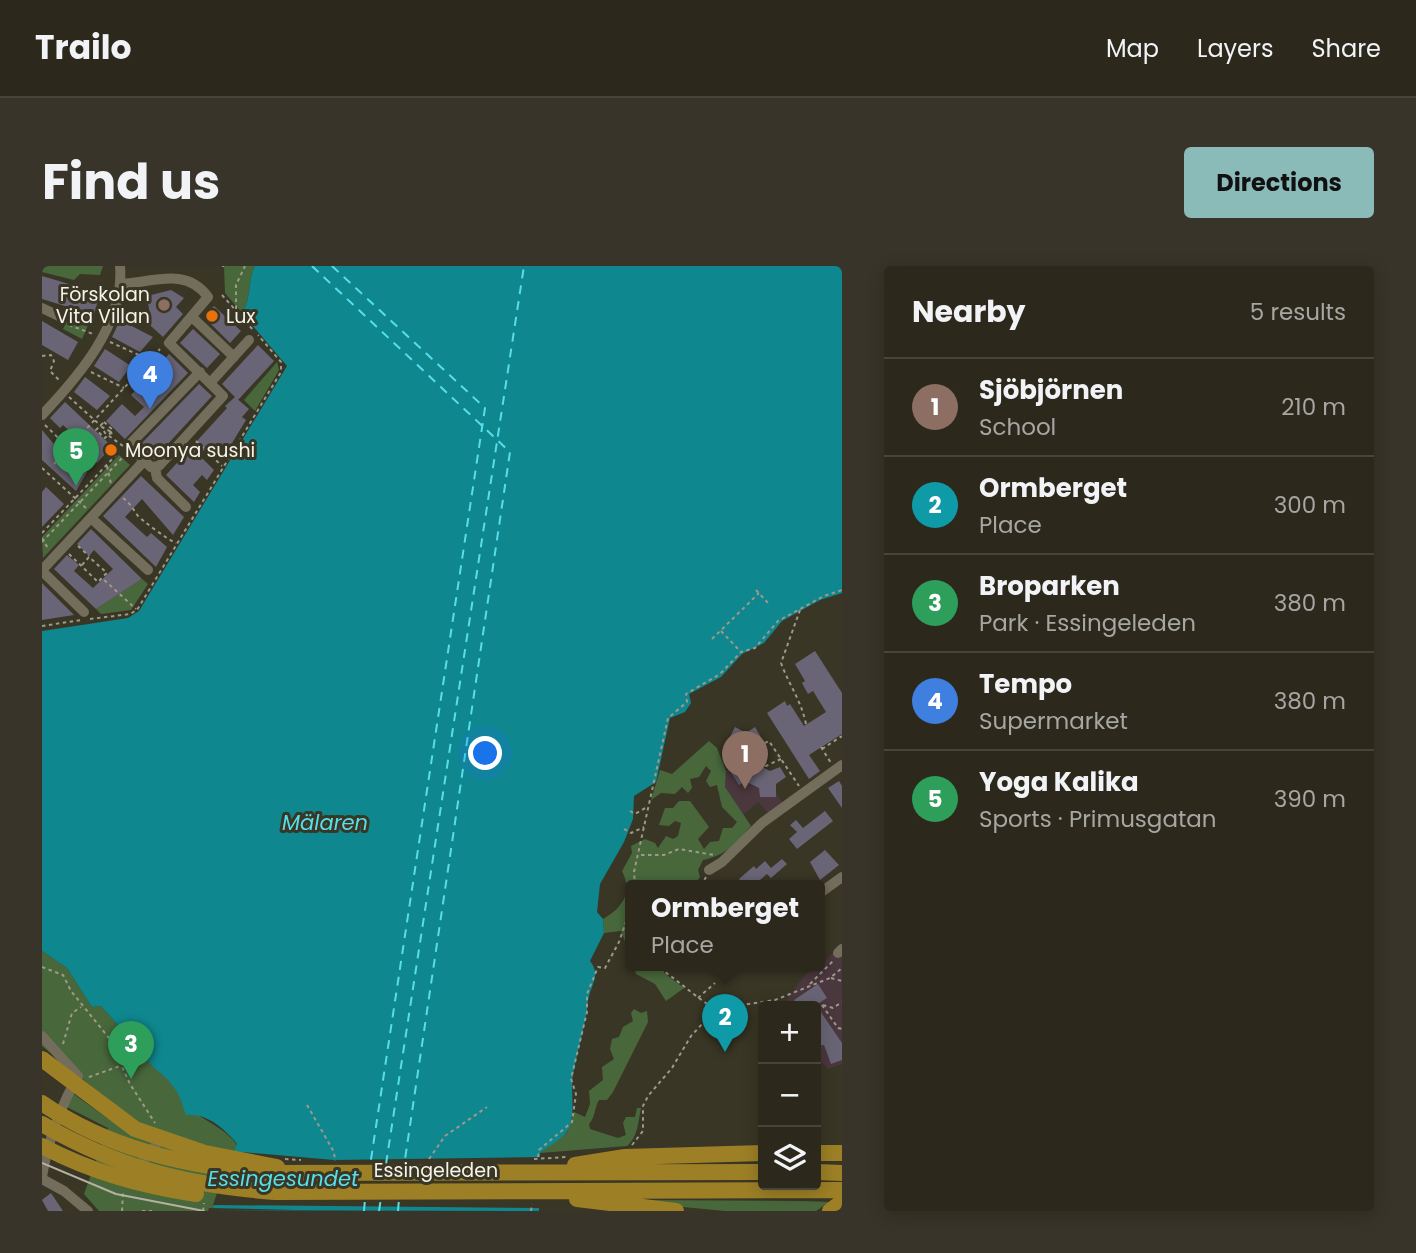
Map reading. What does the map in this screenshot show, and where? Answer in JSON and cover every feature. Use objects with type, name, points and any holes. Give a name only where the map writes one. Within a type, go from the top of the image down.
[{"type":"highway","points":[[49,1058],[119,1118],[152,1137],[205,1153],[305,1167]]},
{"type":"highway","name":"Essingeleden","points":[[42,1103],[84,1127],[156,1156],[219,1168],[624,1165]]},
{"type":"highway","name":"Essingeleden","points":[[42,1124],[76,1144],[151,1173],[217,1187],[275,1192],[624,1198]]},
{"type":"highway","points":[[45,1145],[88,1168],[139,1184],[215,1197],[275,1192]]},
{"type":"highway","points":[[624,1165],[758,1153]]},
{"type":"highway","points":[[821,1153],[842,1153]]},
{"type":"highway","points":[[624,1165],[758,1172]]},
{"type":"highway","points":[[821,1172],[842,1173]]},
{"type":"highway","points":[[624,1198],[770,1189],[842,1190]]},
{"type":"highway","points":[[624,1198],[677,1211]]},
{"type":"highway","points":[[830,1211],[842,1202]]},
{"type":"street","points":[[42,415],[73,379],[114,313],[122,284],[120,266]]},
{"type":"street","points":[[122,284],[176,277],[189,279],[199,285],[208,297],[193,318],[169,343],[221,392],[221,401],[155,468]]},
{"type":"street","points":[[42,308],[61,318]]},
{"type":"street","points":[[193,318],[234,356]]},
{"type":"street","points":[[211,382],[249,340]]},
{"type":"street","points":[[186,507],[157,478],[155,468],[131,448],[132,442],[200,372]]},
{"type":"street","points":[[84,612],[42,570],[90,514],[144,461]]},
{"type":"street","points":[[90,514],[148,570]]},
{"type":"street","points":[[709,870],[722,862],[762,823],[839,767]]},
{"type":"street","points":[[825,889],[842,877]]},
{"type":"street","points":[[722,975],[727,971]]},
{"type":"street","points":[[42,1036],[49,1058],[78,1076],[63,1102],[45,1145],[42,1178],[64,1191],[88,1211]]},
{"type":"street","points":[[45,1145],[124,1184],[156,1145]]},
{"type":"path","points":[[236,311],[236,285],[245,266]]},
{"type":"path","points":[[42,626],[130,614],[137,610],[281,372],[281,362],[222,295]]},
{"type":"path","points":[[61,318],[151,360]]},
{"type":"path","points":[[54,464],[163,345]]},
{"type":"path","points":[[42,356],[51,355],[54,361],[50,371],[62,382]]},
{"type":"path","points":[[87,370],[125,388]]},
{"type":"path","points":[[67,395],[94,421],[113,433],[110,435]]},
{"type":"path","points":[[104,422],[113,430],[110,435],[105,438],[96,430],[101,426],[104,422]]},
{"type":"path","points":[[43,423],[79,458]]},
{"type":"path","points":[[110,435],[123,447]]},
{"type":"path","points":[[192,438],[223,467]]},
{"type":"path","points":[[42,533],[118,453]]},
{"type":"path","points":[[49,551],[43,540],[123,457]]},
{"type":"path","points":[[107,464],[111,485]]},
{"type":"path","points":[[42,468],[90,514]]},
{"type":"path","points":[[119,495],[163,538],[176,543]]},
{"type":"path","points":[[66,550],[99,582],[107,573],[74,542]]},
{"type":"path","points":[[82,565],[89,557]]},
{"type":"path","points":[[102,578],[137,610]]},
{"type":"path","points":[[756,590],[768,603]]},
{"type":"path","points":[[635,880],[647,807],[668,718],[687,702],[686,694],[720,674],[741,652],[755,648],[778,621],[842,590]]},
{"type":"path","points":[[712,639],[759,593]]},
{"type":"path","points":[[801,609],[781,663],[793,691],[800,696],[806,724]]},
{"type":"path","points":[[720,630],[741,652]]},
{"type":"path","points":[[839,767],[822,748],[842,736]]},
{"type":"path","points":[[781,759],[766,766],[758,762],[757,747],[769,741],[804,792]]},
{"type":"path","points":[[632,811],[635,814],[647,807]]},
{"type":"path","points":[[626,829],[631,833],[644,827]]},
{"type":"path","points":[[640,855],[664,855],[679,849],[717,856]]},
{"type":"path","points":[[531,1165],[538,1150],[572,1122],[576,1094],[571,1079],[587,1012],[587,994],[598,967],[605,968],[614,955],[625,926]]},
{"type":"path","points":[[825,968],[840,953]]},
{"type":"path","points":[[42,967],[63,975],[83,1006],[109,1038],[130,1084],[155,1123]]},
{"type":"path","points":[[665,971],[677,978],[698,999],[716,1009],[761,1004],[830,978],[842,968]]},
{"type":"path","points":[[809,984],[822,971]]},
{"type":"path","points":[[698,999],[722,975]]},
{"type":"path","points":[[830,978],[842,981]]},
{"type":"path","points":[[842,1002],[834,1008],[822,1005],[838,1028],[842,1029]]},
{"type":"path","points":[[49,1058],[72,1013],[83,1006]]},
{"type":"path","points":[[636,1143],[643,1131],[643,1106],[648,1096],[672,1068],[691,1036],[716,1009]]},
{"type":"path","points":[[78,1076],[84,1078],[122,1065]]},
{"type":"path","points":[[307,1105],[334,1152],[336,1168]]},
{"type":"path","points":[[438,1162],[427,1161],[444,1136],[487,1107]]},
{"type":"path","points":[[531,1165],[569,1156]]},
{"type":"path","points":[[281,1158],[305,1167]]},
{"type":"path","points":[[327,1162],[337,1162]]},
{"type":"path","points":[[528,1195],[531,1211]]},
{"type":"path","points":[[203,1211],[204,1199]]},
{"type":"path","points":[[142,1211],[152,1211]]},
{"type":"shaded area","points":[[737,764],[764,791],[776,792],[782,803],[768,813],[758,802],[743,815],[725,787],[726,771]]},
{"type":"shaded area","points":[[842,944],[842,1064],[828,1069],[821,1061],[821,1001],[787,999],[805,975],[812,971],[825,971],[825,961]]},
{"type":"green space","points":[[42,266],[103,266],[100,275],[80,274],[74,280],[42,272]]},
{"type":"green space","points":[[224,266],[255,266],[242,313],[225,293]]},
{"type":"green space","points":[[72,310],[92,316],[82,339],[63,329]]},
{"type":"green space","points":[[277,362],[279,370],[255,411],[244,400]]},
{"type":"green space","points":[[119,455],[130,465],[43,558],[42,537]]},
{"type":"green space","points":[[142,579],[148,584],[131,610],[101,614],[96,609]]},
{"type":"green space","points":[[709,741],[717,748],[726,771],[725,787],[751,826],[724,852],[703,860],[698,870],[698,880],[625,880],[622,871],[632,853],[631,846],[645,839],[655,843],[658,848],[666,836],[673,839],[678,836],[681,823],[675,821],[669,826],[659,825],[665,808],[673,808],[679,801],[690,801],[709,827],[698,839],[704,849],[710,842],[719,841],[723,828],[732,828],[737,822],[722,807],[717,785],[710,787],[706,781],[711,771],[706,766],[699,777],[690,779],[692,788],[688,793],[682,787],[675,794],[661,793],[651,800],[660,770],[672,774]]},
{"type":"green space","points":[[625,896],[625,942],[621,931],[604,933],[603,919],[616,910]]},
{"type":"green space","points":[[42,951],[67,968],[92,1007],[101,1006],[125,1033],[139,1039],[149,1061],[174,1086],[190,1108],[224,1132],[237,1145],[212,1211],[99,1211],[84,1194],[108,1128],[63,1105],[71,1092],[111,1121],[116,1106],[42,1046]]},
{"type":"green space","points":[[635,971],[664,971],[684,988],[666,1001],[655,984]]},
{"type":"green space","points":[[634,1009],[641,1013],[647,1011],[648,1022],[613,1092],[607,1100],[599,1100],[589,1124],[590,1129],[618,1138],[626,1135],[623,1123],[626,1117],[635,1117],[637,1108],[641,1108],[633,1138],[627,1146],[540,1153],[567,1132],[574,1112],[585,1117],[590,1104],[589,1091],[603,1080],[602,1067],[614,1059],[610,1049],[612,1039],[619,1037],[623,1027],[633,1021],[631,1013]]},
{"type":"green space","points":[[638,1200],[829,1202],[816,1211],[725,1211],[642,1203]]},
{"type":"water","name":"Mälaren","points":[[255,266],[842,266],[842,593],[820,600],[782,621],[764,643],[742,654],[721,677],[689,694],[691,703],[685,712],[670,718],[656,782],[634,796],[633,819],[624,842],[600,884],[597,912],[603,919],[604,933],[590,961],[595,976],[573,1075],[571,1121],[564,1135],[540,1153],[539,1211],[212,1211],[237,1144],[208,1119],[186,1115],[177,1092],[146,1058],[139,1039],[125,1033],[101,1006],[92,1007],[67,968],[42,951],[42,631],[128,618],[139,611],[287,366],[242,313]]},
{"type":"pier","name":"Essingesundet","points":[[231,1151],[334,1160],[544,1157],[542,1208],[213,1205]]},
{"type":"pier","points":[[209,1208],[296,1210],[542,1210],[208,1211]]},
{"type":"building","points":[[42,276],[100,293],[94,315],[42,299]]},
{"type":"building","points":[[171,290],[184,298],[176,307],[183,314],[163,337],[140,316],[145,311],[150,315],[147,296]]},
{"type":"building","points":[[214,306],[241,331],[230,343],[204,317]]},
{"type":"building","points":[[120,320],[153,337],[140,352],[112,337]]},
{"type":"building","points":[[42,321],[78,342],[68,360],[42,345]]},
{"type":"building","points":[[193,329],[220,354],[207,368],[180,343]]},
{"type":"building","points":[[258,345],[274,361],[238,400],[249,409],[242,417],[246,420],[223,458],[209,445],[199,455],[214,470],[207,480],[202,475],[193,485],[200,492],[194,502],[166,475],[235,397],[222,384]]},
{"type":"building","points":[[105,349],[131,366],[119,382],[94,366]]},
{"type":"building","points":[[169,354],[188,373],[125,439],[106,421],[122,404],[135,416],[144,407],[131,395],[146,379],[159,391],[168,382],[155,370]]},
{"type":"building","points":[[85,377],[110,396],[97,410],[74,392]]},
{"type":"building","points":[[199,384],[212,396],[154,459],[140,445]]},
{"type":"building","points":[[65,402],[115,449],[109,457],[105,454],[97,463],[87,454],[90,450],[63,425],[60,428],[50,418]]},
{"type":"building","points":[[42,430],[64,456],[87,472],[76,491],[42,460]]},
{"type":"building","points":[[141,476],[184,517],[173,535],[142,499],[125,517],[147,537],[151,533],[167,547],[156,567],[103,516]]},
{"type":"building","points":[[46,487],[64,504],[42,527],[42,492]]},
{"type":"building","points":[[91,529],[142,579],[96,609],[54,569],[67,555],[79,565],[74,571],[93,588],[113,569],[94,550],[89,556],[77,544]]},
{"type":"building","points":[[42,583],[74,615],[42,620]]},
{"type":"building","points":[[815,651],[842,693],[842,734],[809,755],[820,771],[809,779],[767,713],[785,701],[787,706],[790,704],[804,726],[826,712],[813,691],[808,694],[802,683],[805,681],[795,664]]},
{"type":"building","points":[[735,727],[746,733],[755,727],[762,739],[752,745],[752,762],[770,771],[780,767],[786,777],[776,784],[776,797],[760,797],[759,788],[745,781],[739,785],[729,769],[740,762],[739,744],[729,739]]},
{"type":"building","points":[[839,781],[842,786],[842,808],[828,788]]},
{"type":"building","points":[[825,811],[833,821],[797,849],[789,839],[797,832],[790,825],[796,820],[803,828]]},
{"type":"building","points":[[825,850],[839,865],[820,880],[810,862]]},
{"type":"building","points":[[782,859],[787,864],[771,878],[767,874],[760,880],[739,879],[754,866],[756,869],[765,861],[771,868]]},
{"type":"building","points":[[818,984],[827,998],[821,1002],[794,1000]]},
{"type":"building","points":[[821,1012],[842,1043],[842,1060],[831,1064],[824,1045],[821,1045]]},
{"type":"building","points":[[51,1193],[63,1211],[48,1211],[42,1200]]},
{"type":"ferry route","points":[[312,266],[510,452],[404,1166]]},
{"type":"ferry route","points":[[332,266],[485,408],[370,1166]]},
{"type":"ferry route","points":[[386,1164],[524,266]]},
{"type":"ferry route","points":[[379,1211],[381,1198]]},
{"type":"ferry route","points":[[364,1211],[365,1199]]},
{"type":"ferry route","points":[[398,1211],[399,1199]]},
{"type":"tram line","points":[[42,1163],[116,1194],[204,1211]]},
{"type":"place","name":"Förskolan Vita Villan","points":[[164,305]]},
{"type":"place","name":"Lux","points":[[212,316]]},
{"type":"place","name":"Tempo","points":[[150,409]]},
{"type":"place","name":"Moonya sushi","points":[[111,450]]},
{"type":"place","name":"Yoga Kalika","points":[[76,486]]},
{"type":"place","name":"Sjöbjörnen","points":[[745,789]]},
{"type":"place","name":"Ormberget","points":[[725,1052]]},
{"type":"place","name":"Broparken","points":[[131,1079]]}]
